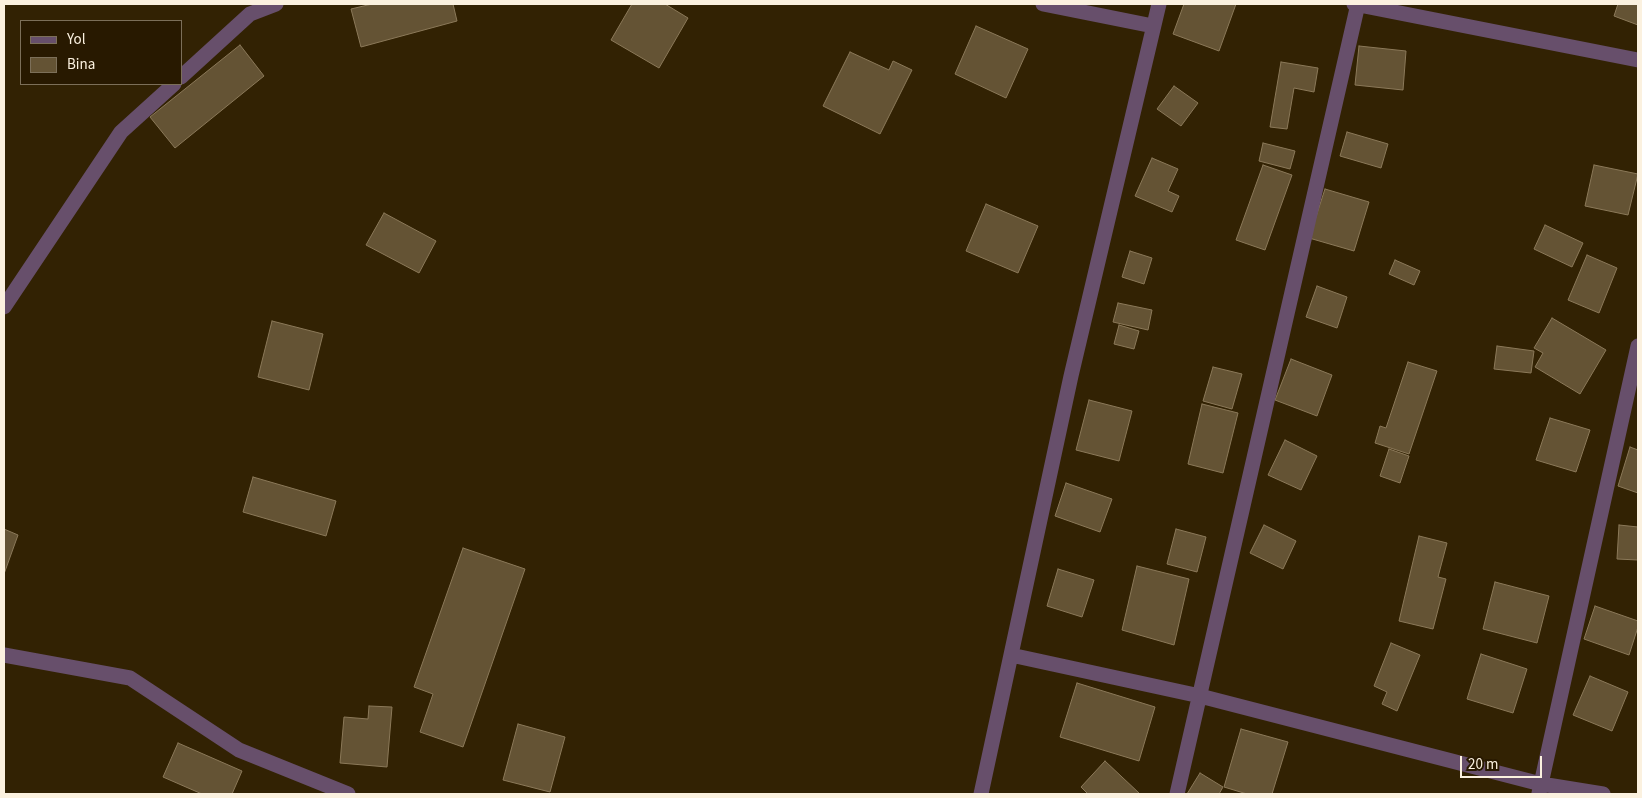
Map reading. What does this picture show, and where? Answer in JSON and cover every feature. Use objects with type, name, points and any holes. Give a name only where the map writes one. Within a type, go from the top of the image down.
[{"type":"street","points":[[182,76],[250,14],[276,4]]},
{"type":"street","points":[[1043,4],[1153,26]]},
{"type":"street","points":[[981,794],[1071,376],[1159,4]]},
{"type":"street","points":[[1177,794],[1357,4],[1638,60]]},
{"type":"street","points":[[4,307],[121,132],[173,85]]},
{"type":"street","points":[[1540,789],[1638,346]]},
{"type":"street","points":[[4,655],[130,678],[239,750],[348,794]]},
{"type":"street","points":[[1012,655],[1200,696],[1540,789],[1604,794]]},
{"type":"building","points":[[372,4],[453,4],[457,21],[361,47],[351,9]]},
{"type":"building","points":[[632,4],[665,4],[688,18],[659,68],[611,40]]},
{"type":"building","points":[[1184,4],[1236,4],[1219,51],[1173,34]]},
{"type":"building","points":[[1618,4],[1638,4],[1638,25],[1614,16]]},
{"type":"building","points":[[976,26],[1028,49],[1006,98],[955,74]]},
{"type":"building","points":[[240,45],[264,76],[175,148],[150,117]]},
{"type":"building","points":[[1359,46],[1406,51],[1403,90],[1355,85]]},
{"type":"building","points":[[850,52],[889,70],[893,61],[912,70],[880,134],[823,106]]},
{"type":"building","points":[[1281,62],[1318,68],[1314,92],[1294,88],[1287,129],[1270,127]]},
{"type":"building","points":[[1174,86],[1198,103],[1181,126],[1157,109]]},
{"type":"building","points":[[1347,132],[1388,144],[1381,168],[1340,156]]},
{"type":"building","points":[[1263,143],[1295,151],[1290,169],[1259,161]]},
{"type":"building","points":[[1152,158],[1178,169],[1168,191],[1179,196],[1172,212],[1135,196]]},
{"type":"building","points":[[1263,165],[1292,175],[1265,250],[1236,240]]},
{"type":"building","points":[[1594,165],[1638,174],[1628,215],[1585,206]]},
{"type":"building","points":[[1325,189],[1369,202],[1354,251],[1309,238]]},
{"type":"building","points":[[986,204],[1038,226],[1018,273],[966,251]]},
{"type":"building","points":[[384,213],[436,241],[419,273],[366,245]]},
{"type":"building","points":[[1545,225],[1583,243],[1572,267],[1534,249]]},
{"type":"building","points":[[1130,251],[1152,258],[1144,284],[1122,277]]},
{"type":"building","points":[[1587,255],[1617,268],[1599,313],[1568,300]]},
{"type":"building","points":[[1395,260],[1420,271],[1414,285],[1389,274]]},
{"type":"building","points":[[1317,286],[1347,297],[1337,328],[1306,317]]},
{"type":"building","points":[[1118,303],[1152,310],[1148,330],[1113,322]]},
{"type":"building","points":[[1552,318],[1606,350],[1580,394],[1535,367],[1543,353],[1534,348]]},
{"type":"building","points":[[272,321],[323,334],[309,390],[258,377]]},
{"type":"building","points":[[1119,325],[1139,331],[1134,349],[1114,344]]},
{"type":"building","points":[[1497,346],[1534,351],[1531,373],[1494,369]]},
{"type":"building","points":[[1291,359],[1332,375],[1317,416],[1275,400]]},
{"type":"building","points":[[1408,362],[1437,371],[1409,454],[1375,443],[1380,426],[1386,428]]},
{"type":"building","points":[[1213,367],[1242,374],[1232,409],[1203,401]]},
{"type":"building","points":[[1089,400],[1132,411],[1119,461],[1076,450]]},
{"type":"building","points":[[1202,404],[1238,413],[1223,473],[1188,464]]},
{"type":"building","points":[[1550,418],[1590,430],[1576,472],[1536,460]]},
{"type":"building","points":[[1285,440],[1317,456],[1301,490],[1268,475]]},
{"type":"building","points":[[1630,447],[1638,450],[1638,493],[1618,486]]},
{"type":"building","points":[[1389,449],[1409,456],[1400,483],[1380,476]]},
{"type":"building","points":[[253,477],[336,501],[326,536],[243,512]]},
{"type":"building","points":[[1066,483],[1112,499],[1100,532],[1055,516]]},
{"type":"building","points":[[1264,525],[1296,541],[1283,569],[1250,553]]},
{"type":"building","points":[[1619,525],[1638,527],[1638,560],[1617,559]]},
{"type":"building","points":[[4,529],[18,535],[4,574]]},
{"type":"building","points":[[1176,529],[1206,537],[1197,572],[1167,564]]},
{"type":"building","points":[[1419,536],[1447,543],[1438,577],[1446,579],[1433,629],[1399,621]]},
{"type":"building","points":[[463,548],[525,569],[463,747],[420,732],[433,694],[414,687]]},
{"type":"building","points":[[1137,566],[1189,579],[1174,645],[1122,630]]},
{"type":"building","points":[[1058,569],[1094,580],[1082,617],[1047,606]]},
{"type":"building","points":[[1495,582],[1549,596],[1537,643],[1483,629]]},
{"type":"building","points":[[1595,606],[1638,621],[1638,627],[1629,655],[1584,639]]},
{"type":"building","points":[[1391,643],[1420,655],[1397,711],[1382,704],[1387,692],[1374,686]]},
{"type":"building","points":[[1481,654],[1527,669],[1513,713],[1467,699]]},
{"type":"building","points":[[1590,676],[1628,692],[1612,731],[1573,715]]},
{"type":"building","points":[[1077,683],[1155,707],[1139,761],[1060,737]]},
{"type":"building","points":[[369,706],[392,707],[387,767],[340,763],[344,717],[368,719]]},
{"type":"building","points":[[518,724],[565,737],[550,792],[503,780]]},
{"type":"building","points":[[1241,729],[1288,742],[1272,794],[1247,794],[1224,787]]},
{"type":"building","points":[[178,743],[242,771],[232,794],[202,794],[163,777]]},
{"type":"building","points":[[1105,761],[1139,793],[1088,794],[1081,787]]},
{"type":"building","points":[[1200,773],[1223,787],[1219,794],[1187,794]]}]
